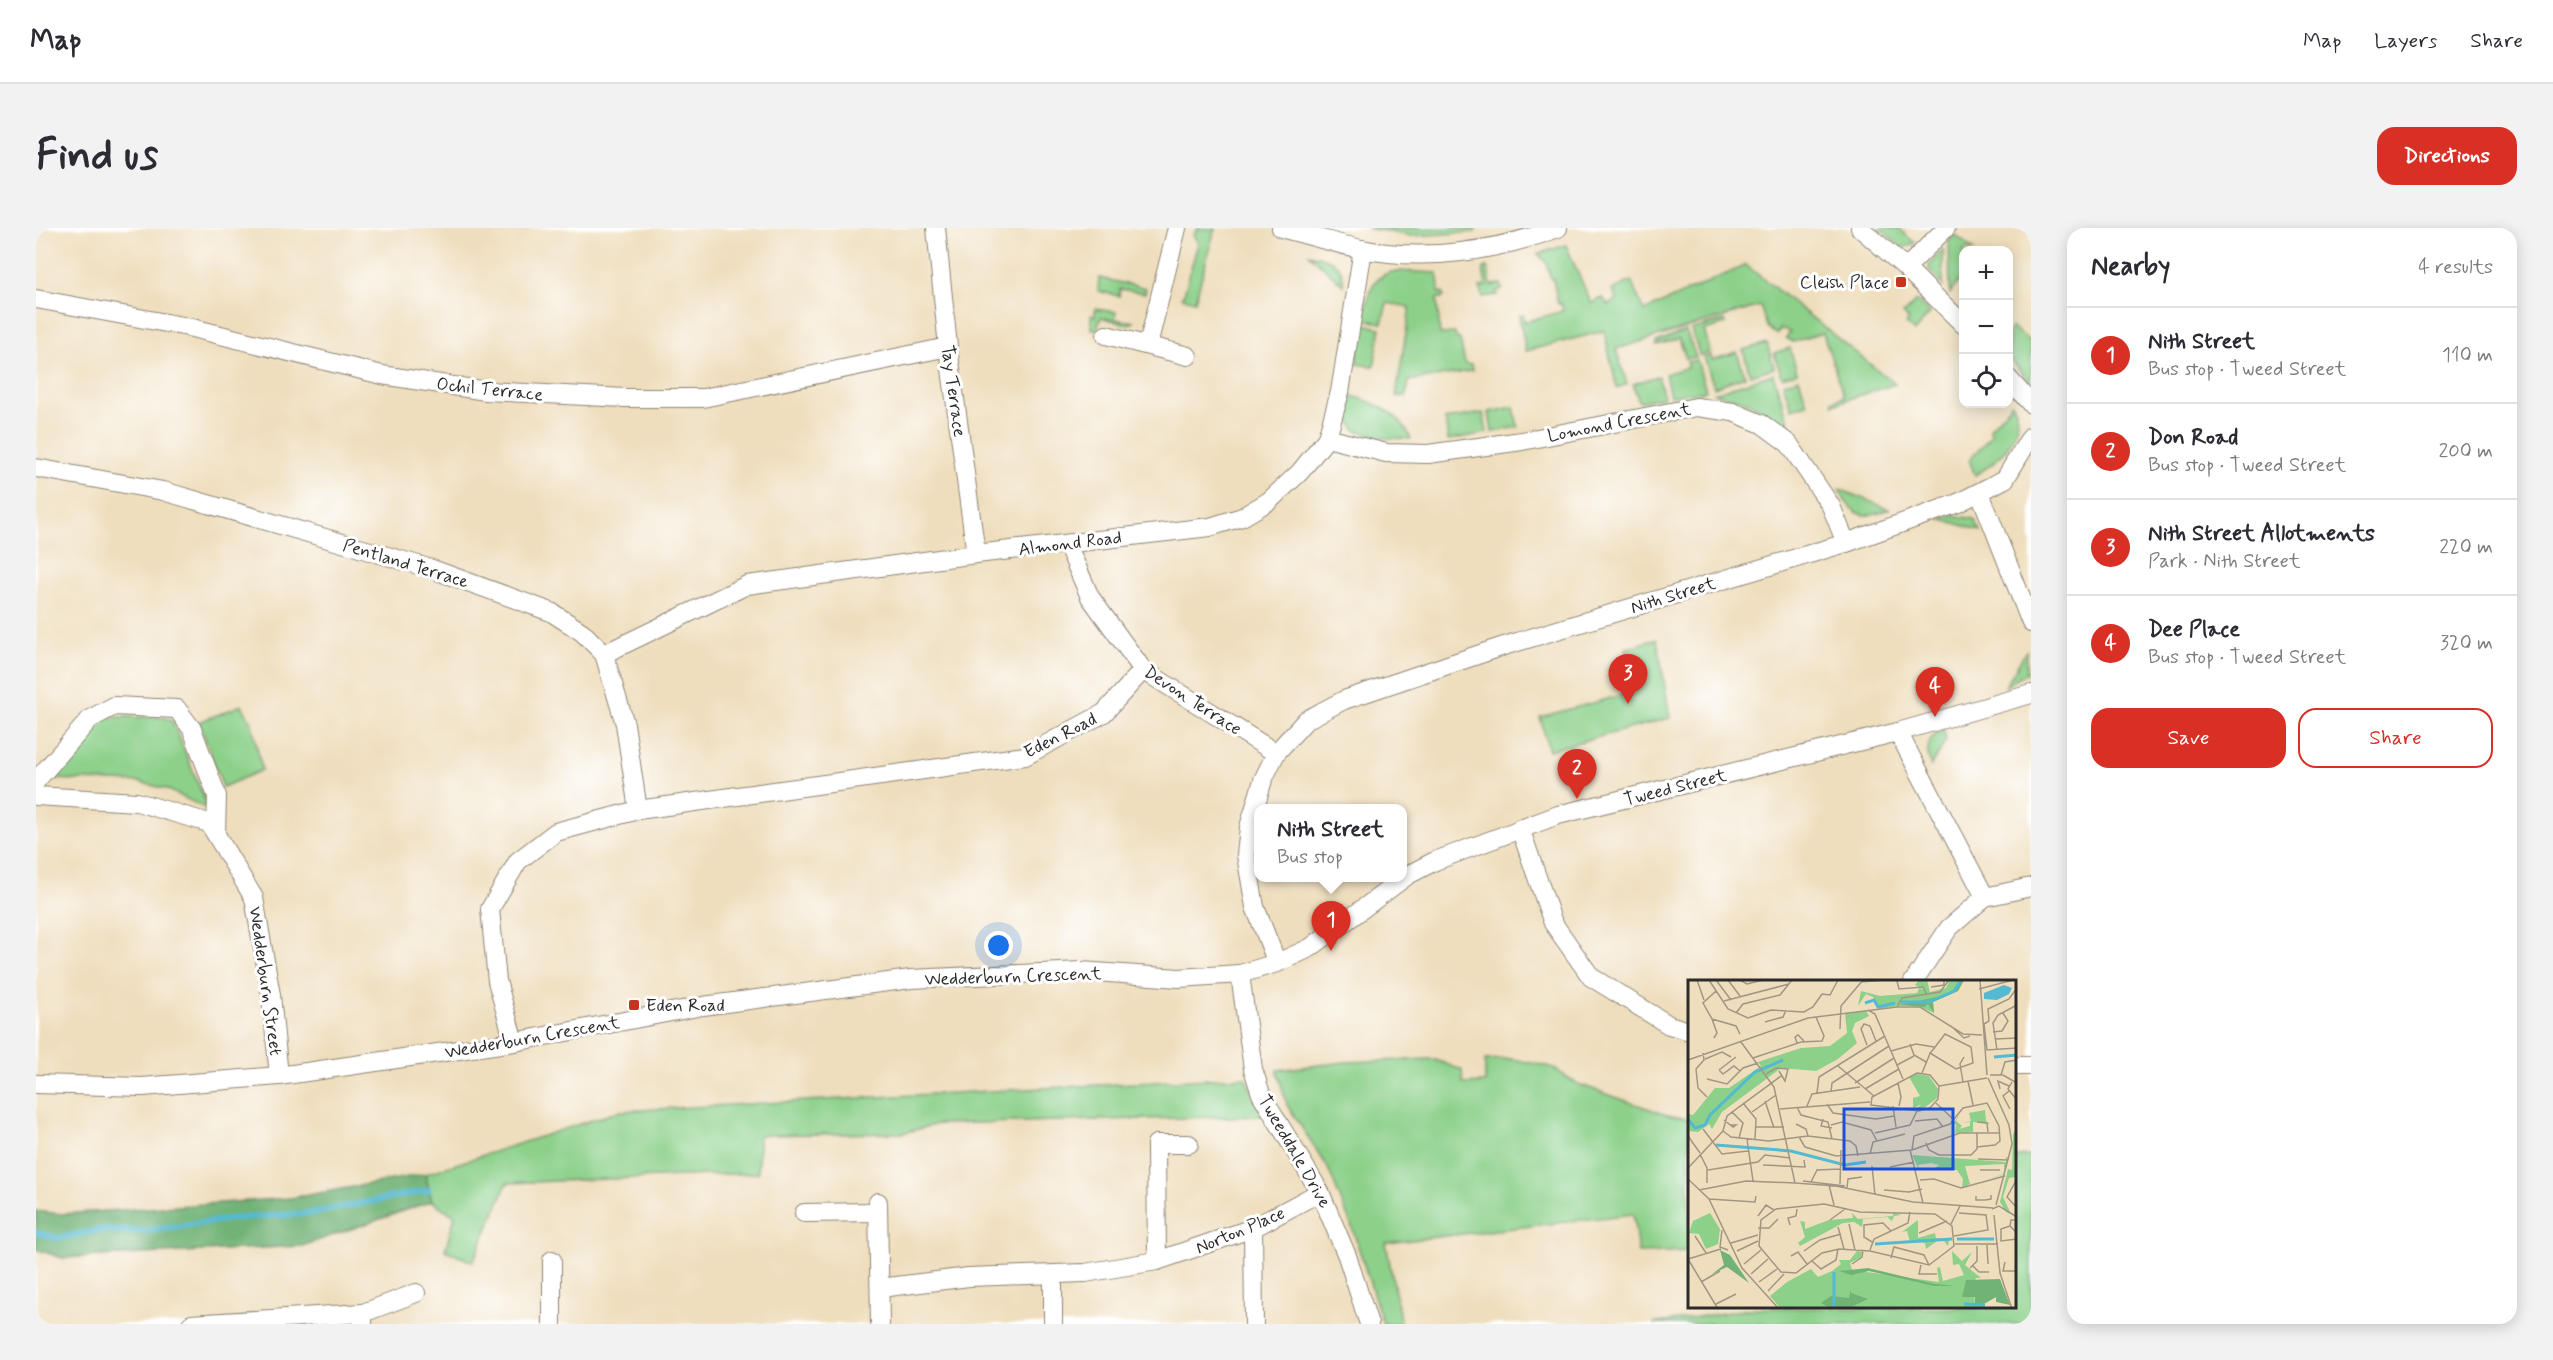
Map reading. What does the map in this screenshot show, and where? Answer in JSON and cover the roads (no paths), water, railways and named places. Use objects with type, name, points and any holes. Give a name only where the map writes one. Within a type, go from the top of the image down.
[{"type":"street","name":"Tay Terrace","points":[[936,228],[948,347],[976,554]]},
{"type":"street","points":[[1148,345],[1177,228]]},
{"type":"street","points":[[1281,228],[1363,249],[1409,254],[1452,253],[1523,240],[1558,228]]},
{"type":"street","points":[[1860,228],[1906,268],[1959,320]]},
{"type":"street","points":[[1906,268],[1946,228]]},
{"type":"street","name":"Almond Road","points":[[604,654],[747,585],[976,554],[1210,527],[1242,517],[1269,501],[1300,472],[1327,438],[1336,409],[1363,249]]},
{"type":"street","name":"Ochil Terrace","points":[[36,299],[188,327],[382,375],[486,391],[625,398],[703,398],[948,347]]},
{"type":"street","points":[[1106,335],[1188,357]]},
{"type":"street","points":[[2013,384],[2031,404]]},
{"type":"street","name":"Lomond Crescent","points":[[1327,438],[1386,453],[1428,454],[1522,441],[1696,407],[1733,412],[1762,424],[1789,444],[1831,506],[1846,543]]},
{"type":"street","name":"Nith Street","points":[[1255,804],[1276,753],[1306,720],[1344,700],[1504,646],[1846,543],[1980,493],[2005,479],[2031,436]]},
{"type":"street","name":"Pentland Terrace","points":[[36,468],[163,491],[432,569],[551,612],[582,632],[604,654],[625,724],[638,810]]},
{"type":"street","points":[[1980,493],[2031,623]]},
{"type":"street","name":"Devon Terrace","points":[[1067,544],[1090,597],[1143,669],[1276,753]]},
{"type":"street","name":"Eden Road","points":[[514,1042],[497,981],[490,909],[518,861],[556,832],[638,810],[1025,756],[1104,713],[1143,669]]},
{"type":"street","name":"Tweed Street","points":[[1407,875],[1435,861],[1520,828],[1570,813],[1898,732],[2031,694]]},
{"type":"street","points":[[36,781],[90,719],[114,706],[177,709],[192,729],[217,796],[216,834]]},
{"type":"street","points":[[1898,732],[1985,897]]},
{"type":"street","name":"Wedderburn Street","points":[[36,796],[137,802],[209,823],[254,897],[271,995],[279,1076]]},
{"type":"street","name":"Nith Street","points":[[1254,810],[1246,855],[1255,907],[1277,963]]},
{"type":"street","points":[[1520,828],[1553,923],[1591,976],[1669,1025],[1688,1031]]},
{"type":"street","name":"Tweed Street","points":[[1277,963],[1310,948],[1398,882]]},
{"type":"street","points":[[1914,980],[1949,928],[1985,897],[2031,887]]},
{"type":"street","name":"Wedderburn Crescent","points":[[36,1084],[142,1087],[279,1076],[514,1042],[703,1006],[911,979],[1081,971],[1179,978],[1240,974],[1277,963]]},
{"type":"street","name":"Tweeddale Drive","points":[[1240,974],[1253,1069],[1261,1094],[1320,1192],[1347,1256],[1369,1324]]},
{"type":"street","points":[[1157,1261],[1156,1144],[1189,1144]]},
{"type":"street","name":"Norton Place","points":[[879,1288],[969,1277],[1053,1275],[1157,1261],[1253,1228],[1320,1192]]},
{"type":"street","points":[[804,1213],[878,1207],[880,1324]]},
{"type":"street","points":[[1253,1228],[1254,1324]]},
{"type":"street","points":[[552,1260],[552,1324]]},
{"type":"street","points":[[1053,1275],[1053,1324]]},
{"type":"street","points":[[191,1324],[363,1318],[416,1293]]},
{"type":"waterway","points":[[36,1233],[58,1238],[100,1230],[145,1231],[238,1218],[313,1213],[429,1190]]},
{"type":"place","name":"Cleish Place","points":[[1901,282]]},
{"type":"place","name":"Nith Street Allotments","points":[[1628,704]]},
{"type":"place","name":"Dee Place","points":[[1935,717]]},
{"type":"place","name":"Don Road","points":[[1577,799]]},
{"type":"place","name":"Nith Street","points":[[1331,951]]},
{"type":"place","name":"Eden Road","points":[[634,1005]]}]
